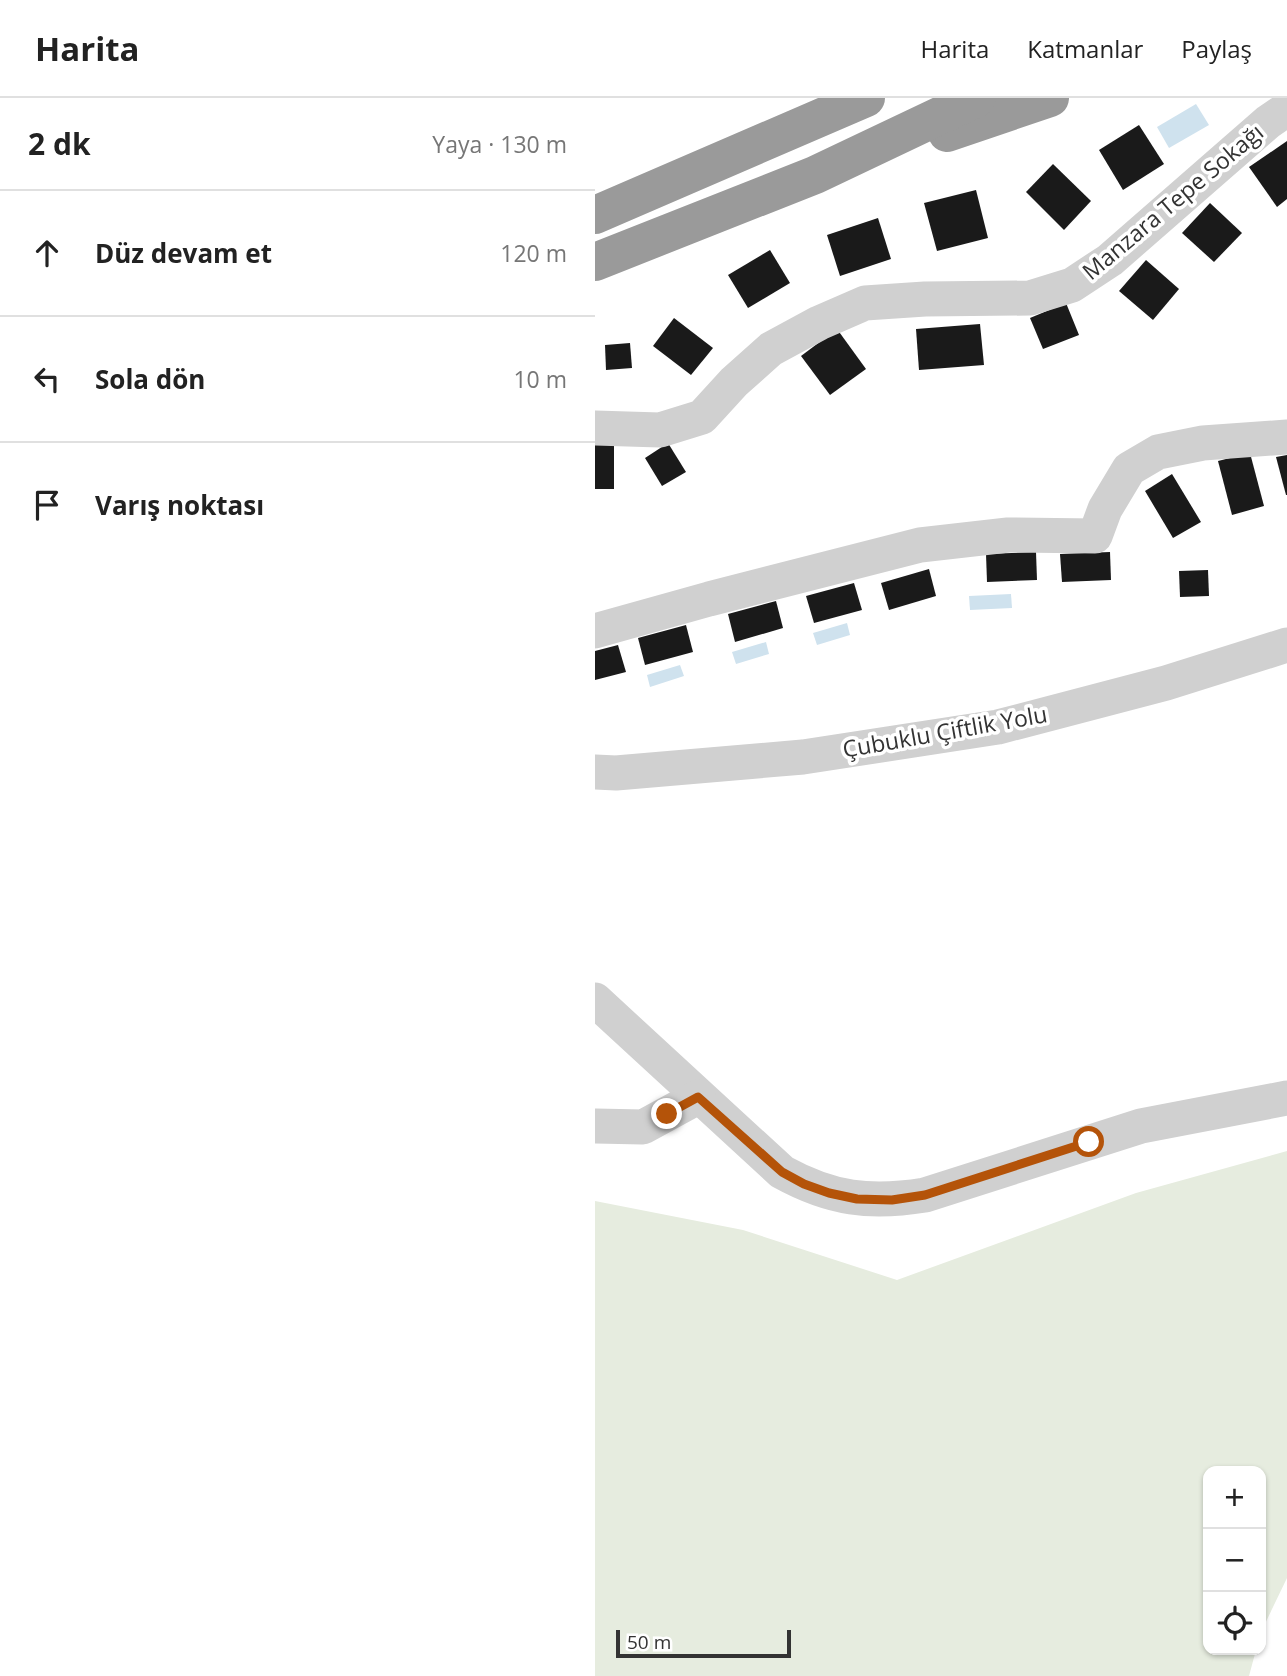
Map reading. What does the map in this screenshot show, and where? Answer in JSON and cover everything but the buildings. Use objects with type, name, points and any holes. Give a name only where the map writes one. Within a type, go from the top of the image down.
[{"type":"highway","points":[[595,214],[689,154],[812,98]]},
{"type":"highway","points":[[595,214],[866,98]]},
{"type":"highway","points":[[602,259],[815,174],[977,98]]},
{"type":"highway","points":[[815,174],[1050,98]]},
{"type":"street","name":"Manzara Tepe Sokağı","points":[[595,428],[660,430],[702,417],[734,382],[771,349],[819,323],[866,303],[925,299],[1030,298],[1072,285],[1110,260],[1268,122],[1287,109]]},
{"type":"street","points":[[595,631],[920,545],[1008,535],[1095,536],[1105,509],[1129,469],[1158,452],[1203,443],[1287,437]]},
{"type":"street","name":"Çubuklu Çiftlik Yolu","points":[[595,772],[616,773],[803,757],[997,727],[1166,683],[1287,645]]},
{"type":"street","points":[[595,1000],[782,1172],[804,1184],[857,1199],[892,1200],[925,1195],[1141,1126],[1287,1098]]},
{"type":"street","points":[[595,1126],[643,1127],[698,1097]]},
{"type":"shaded area","points":[[1287,1151],[1287,1578],[1266,1622],[1266,1466],[1203,1466],[1203,1655],[1255,1655],[1249,1676],[595,1676],[595,1201],[743,1230],[897,1280],[1136,1193]]},
{"type":"water","points":[[1196,104],[1209,125],[1169,148],[1157,127]]},
{"type":"water","points":[[1011,594],[1012,608],[970,610],[969,596]]},
{"type":"water","points":[[847,623],[850,635],[817,645],[813,633]]},
{"type":"water","points":[[766,642],[769,654],[736,664],[732,652]]},
{"type":"water","points":[[680,665],[684,676],[650,687],[647,675]]},
{"type":"route","points":[[667,1114],[698,1097],[782,1172],[829,1193],[857,1199],[892,1200],[925,1195],[1089,1142]]}]
